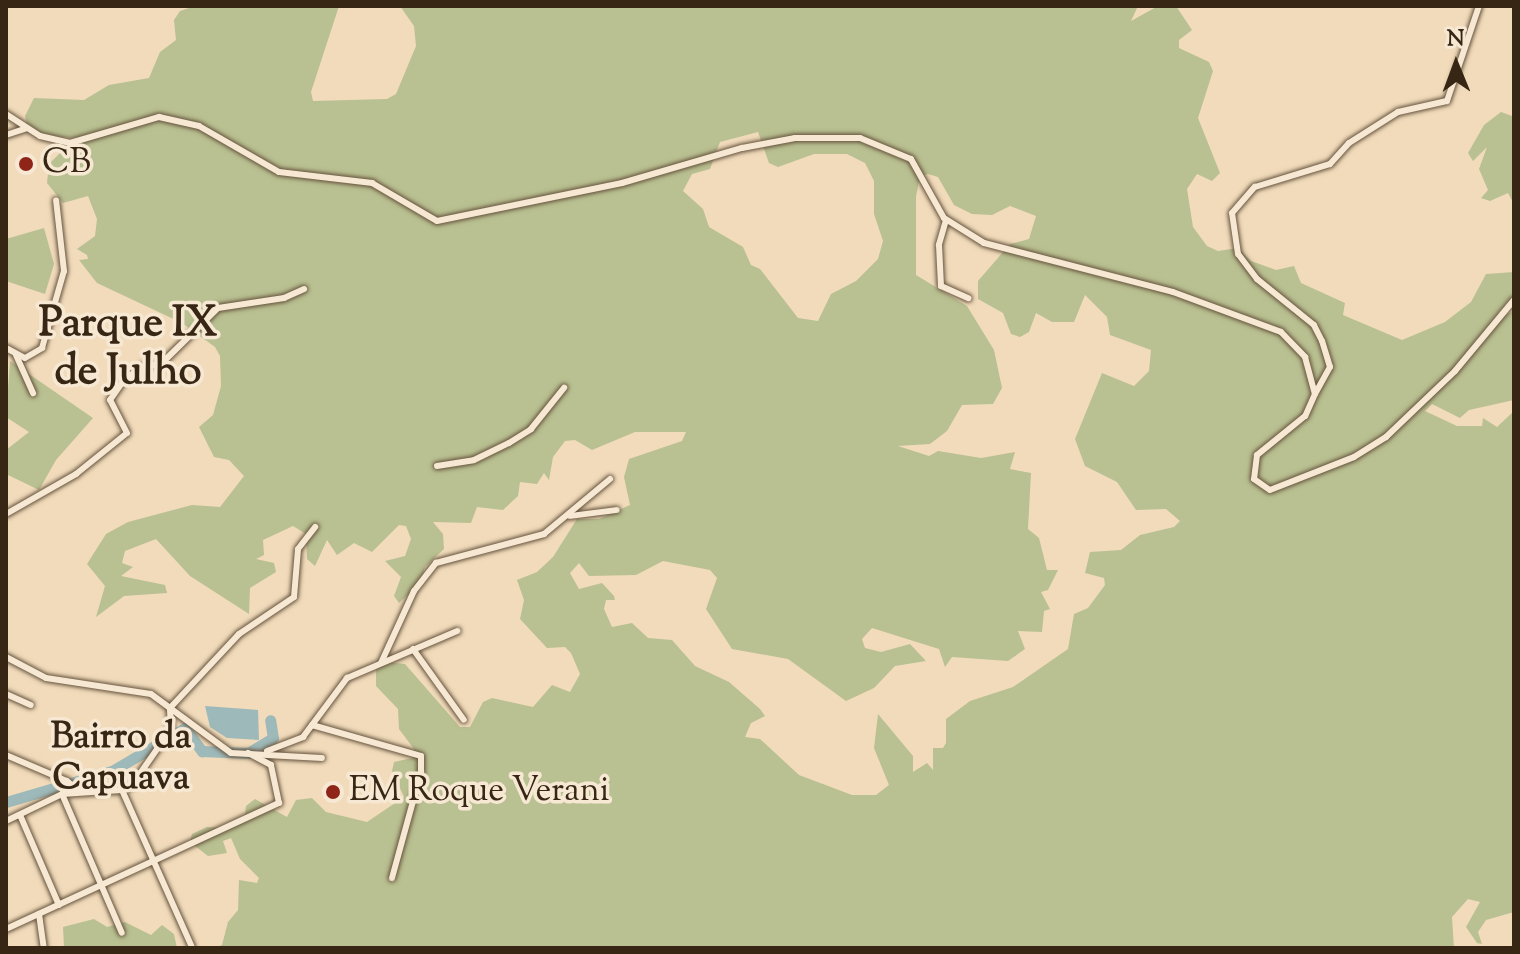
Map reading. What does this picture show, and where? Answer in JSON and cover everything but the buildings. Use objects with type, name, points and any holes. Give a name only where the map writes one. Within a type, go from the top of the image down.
[{"type":"street","points":[[1479,6],[1447,101],[1398,112],[1349,143],[1330,164],[1255,187],[1232,213],[1232,239],[1248,269],[1314,325],[1330,367],[1305,416],[1257,455],[1254,479],[1263,489],[1276,489],[1354,457],[1386,437],[1455,371],[1514,300]]},
{"type":"street","points":[[6,114],[27,128],[70,143],[159,117],[217,133],[279,172],[355,179],[382,187],[425,217],[449,222],[503,205],[622,183],[742,148],[795,138],[860,138],[911,159],[946,220],[984,243],[1173,292],[1281,332],[1305,357],[1315,394]]},
{"type":"street","points":[[6,135],[27,128]]},
{"type":"street","points":[[6,348],[16,355],[30,358],[38,351],[64,271],[56,200]]},
{"type":"street","points":[[946,220],[939,245],[941,286],[968,298]]},
{"type":"street","points":[[6,514],[76,474],[127,433],[110,400],[124,380],[142,367],[161,364],[218,308],[284,298],[304,289]]},
{"type":"street","points":[[16,355],[33,393]]},
{"type":"street","points":[[437,466],[474,460],[509,443],[531,429],[564,388]]},
{"type":"street","points":[[381,663],[414,591],[436,563],[544,534],[570,516],[610,479]]},
{"type":"street","points":[[570,516],[617,510]]},
{"type":"street","points":[[6,821],[62,794],[89,789],[122,790],[141,775],[171,729],[170,708],[239,634],[294,597],[298,549],[315,527]]},
{"type":"street","points":[[260,753],[295,744],[340,684],[457,631]]},
{"type":"street","points":[[413,649],[464,720]]},
{"type":"street","points":[[6,657],[46,678],[151,694],[220,748],[322,758]]},
{"type":"street","points":[[6,694],[31,705]]},
{"type":"street","points":[[312,725],[414,755],[423,763],[392,878]]},
{"type":"street","points":[[6,929],[279,803],[271,765],[248,753]]},
{"type":"street","points":[[6,755],[67,781],[78,791]]},
{"type":"street","points":[[122,790],[192,947]]},
{"type":"street","points":[[62,794],[122,933]]},
{"type":"street","points":[[20,815],[59,905]]},
{"type":"street","points":[[39,914],[44,948]]},
{"type":"green space","points":[[195,6],[339,6],[311,92],[313,101],[387,99],[396,94],[416,46],[414,26],[400,6],[1138,6],[1131,21],[1158,6],[1176,6],[1192,30],[1179,40],[1179,48],[1209,62],[1213,71],[1198,118],[1220,173],[1212,181],[1197,174],[1187,189],[1193,227],[1207,246],[1218,251],[1238,248],[1251,261],[1276,270],[1294,266],[1301,283],[1345,303],[1343,315],[1402,340],[1445,322],[1471,302],[1486,274],[1514,272],[1514,295],[1498,313],[1502,317],[1514,311],[1514,400],[1469,410],[1460,418],[1432,404],[1425,411],[1457,426],[1482,426],[1483,418],[1497,427],[1514,411],[1514,912],[1486,920],[1478,932],[1482,944],[1477,943],[1466,927],[1480,902],[1468,899],[1452,917],[1454,948],[214,948],[222,945],[228,922],[238,910],[239,880],[257,883],[259,878],[240,859],[231,838],[223,841],[227,853],[208,856],[190,842],[192,834],[207,827],[231,828],[237,819],[244,822],[246,806],[255,799],[287,817],[296,800],[312,798],[326,812],[367,822],[404,797],[392,771],[394,762],[412,758],[414,749],[399,729],[398,709],[376,686],[376,668],[385,662],[405,664],[460,727],[470,727],[483,702],[492,698],[533,707],[552,685],[570,692],[580,674],[571,653],[565,647],[547,648],[520,619],[524,600],[517,580],[537,572],[553,557],[577,519],[599,519],[630,505],[624,477],[629,459],[682,441],[686,432],[635,432],[592,450],[575,440],[565,441],[553,457],[549,480],[544,473],[537,484],[520,482],[518,496],[503,510],[477,507],[471,523],[433,522],[443,534],[444,549],[425,567],[420,584],[399,603],[394,596],[401,577],[385,561],[405,556],[411,539],[406,526],[399,525],[372,552],[354,543],[337,555],[327,540],[315,566],[307,559],[306,534],[293,526],[263,540],[264,555],[256,559],[274,563],[276,572],[250,588],[249,614],[190,576],[156,539],[125,551],[122,563],[133,567],[121,576],[165,585],[167,593],[124,596],[96,617],[105,586],[87,564],[106,534],[128,522],[192,505],[220,507],[244,476],[229,460],[214,457],[199,427],[213,415],[221,386],[220,356],[215,347],[182,323],[97,283],[79,260],[88,259],[87,255],[77,249],[95,236],[97,219],[88,196],[63,203],[47,183],[49,164],[64,149],[108,133],[78,138],[46,136],[27,125],[25,116],[34,98],[84,100],[109,85],[149,78],[160,52],[176,40],[174,20],[180,11]],"holes":[[[758,132],[769,163],[778,167],[814,154],[847,154],[865,163],[874,181],[874,214],[883,241],[878,259],[856,281],[831,294],[818,321],[798,318],[760,269],[751,265],[743,247],[709,227],[703,209],[683,191],[692,174],[710,169],[720,142]],[[928,174],[938,177],[954,205],[972,214],[992,215],[1010,206],[1036,216],[1029,239],[1010,244],[978,281],[978,299],[1003,313],[1011,334],[1020,337],[1029,332],[1036,313],[1052,322],[1074,322],[1085,295],[1107,317],[1110,335],[1151,350],[1149,371],[1134,386],[1102,373],[1075,439],[1085,466],[1117,482],[1136,510],[1166,509],[1180,521],[1174,527],[1140,535],[1121,550],[1090,552],[1085,573],[1104,578],[1105,585],[1088,608],[1074,614],[1068,649],[1013,687],[970,701],[946,719],[946,743],[943,748],[933,748],[933,770],[927,763],[913,772],[913,756],[878,714],[874,748],[889,785],[876,795],[852,795],[799,775],[760,739],[745,737],[751,723],[765,716],[760,709],[729,682],[695,666],[672,640],[648,638],[632,623],[612,627],[604,609],[606,600],[615,600],[614,596],[602,583],[579,589],[570,573],[579,563],[589,576],[636,575],[663,561],[710,570],[717,578],[706,609],[732,649],[788,659],[846,701],[874,688],[895,666],[926,661],[910,644],[881,652],[865,648],[862,639],[872,628],[939,649],[945,667],[952,657],[1008,661],[1025,649],[1018,631],[1042,632],[1044,611],[1050,609],[1041,592],[1048,590],[1058,570],[1047,570],[1039,538],[1028,529],[1031,473],[1010,469],[1015,452],[981,458],[938,451],[929,456],[898,446],[930,444],[947,431],[962,405],[993,404],[1002,388],[994,350],[967,306],[916,275],[916,197],[920,176]]]},
{"type":"green space","points":[[1514,104],[1514,204],[1508,193],[1490,201],[1481,198],[1488,190],[1479,169],[1487,147],[1473,161],[1468,153],[1484,125],[1501,112],[1512,116]]},
{"type":"green space","points":[[44,228],[54,264],[45,294],[6,281],[6,239]]},
{"type":"green space","points":[[10,361],[93,418],[56,460],[39,490],[6,474],[6,450],[29,432],[6,417]]},
{"type":"green space","points":[[94,919],[107,927],[125,922],[151,935],[162,925],[174,934],[177,948],[64,948],[63,927]]},
{"type":"water","points":[[205,706],[258,710],[259,740],[227,738],[210,727]]},
{"type":"waterway","points":[[6,802],[112,771],[185,728],[202,751],[248,753],[273,738],[270,720]]},
{"type":"place","name":"CB","points":[[26,164]]},
{"type":"place","name":"EM Roque Verani","points":[[333,792]]},
{"type":"district","name":"Parque IX de Julho","points":[[128,349]]},
{"type":"district","name":"Bairro da Capuava","points":[[121,758]]}]
